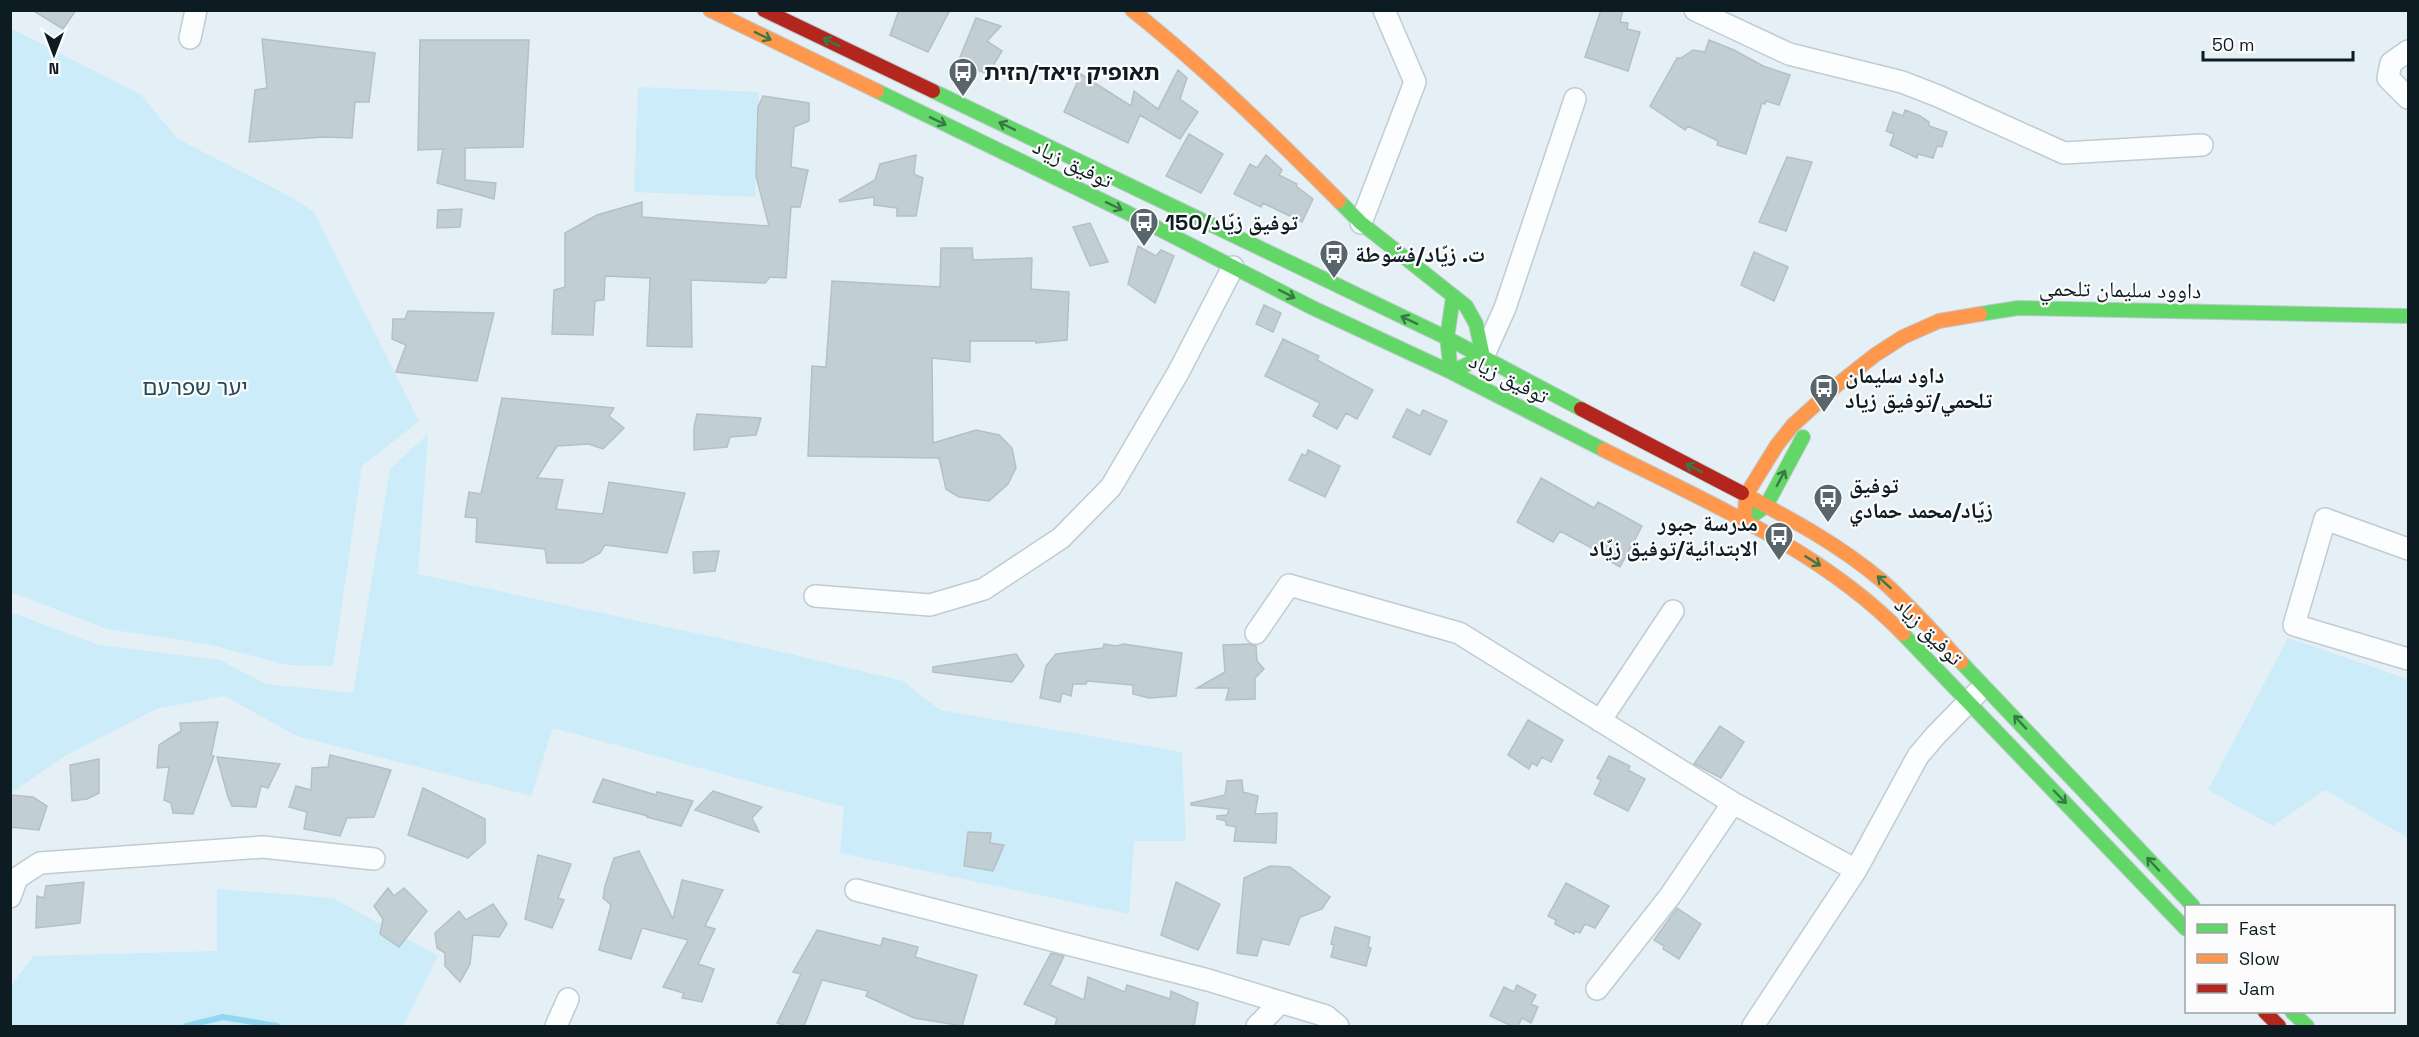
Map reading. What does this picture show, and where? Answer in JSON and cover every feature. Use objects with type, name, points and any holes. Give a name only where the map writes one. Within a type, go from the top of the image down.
[{"type":"main road","name":"توفيق زياد","points":[[710,10],[1128,213],[1314,308],[1452,372],[1744,522],[1818,563],[1848,585],[1899,630],[2185,927]]},
{"type":"main road","name":"توفيق زياد","points":[[764,10],[1447,338],[1813,531],[1851,555],[1880,578],[2192,905]]},
{"type":"main road","points":[[1132,10],[1181,49],[1252,114],[1361,223],[1466,306],[1476,324],[1483,357],[1452,372],[1447,338],[1453,297]]},
{"type":"main road","name":"داوود سليمان تلحمي","points":[[1744,522],[1746,495],[1777,445],[1793,425],[1847,376],[1903,337],[1939,321],[2018,308],[2409,316]]},
{"type":"main road","name":"داوود سليمان تلحمي","points":[[1744,522],[1766,506],[1804,434],[1847,376]]},
{"type":"main road","points":[[2267,1013],[2279,1026]]},
{"type":"main road","points":[[2294,1013],[2307,1026]]},
{"type":"street","points":[[190,38],[196,10]]},
{"type":"street","points":[[1361,223],[1415,82],[1384,10]]},
{"type":"street","points":[[1695,10],[1789,54],[1902,82],[2064,153],[2202,146]]},
{"type":"street","points":[[2409,51],[2391,63],[2388,78],[2409,98]]},
{"type":"street","points":[[1483,357],[1505,308],[1575,99]]},
{"type":"street","points":[[814,596],[930,605],[984,590],[1061,538],[1111,487],[1178,373],[1233,267]]},
{"type":"street","points":[[2409,549],[2325,519],[2294,625],[2409,659]]},
{"type":"street","points":[[1256,633],[1289,585],[1459,633],[1733,803],[1856,870]]},
{"type":"street","points":[[1600,721],[1673,611]]},
{"type":"street","points":[[1753,1026],[1856,870],[1918,756],[1968,701],[1985,686]]},
{"type":"street","points":[[1597,989],[1670,896],[1733,803]]},
{"type":"street","points":[[10,897],[17,878],[40,864],[263,847],[374,860]]},
{"type":"street","points":[[856,890],[1196,977],[1326,1016],[1338,1026]]},
{"type":"street","points":[[556,1026],[568,999]]},
{"type":"street","points":[[1257,1026],[1281,1002]]},
{"type":"green space","name":"יער שפרעם","points":[[10,28],[140,94],[178,139],[291,197],[314,212],[419,421],[362,466],[333,666],[288,665],[207,644],[107,629],[11,592]]},
{"type":"green space","points":[[638,87],[759,92],[755,197],[634,192]]},
{"type":"green space","points":[[428,434],[418,574],[765,648],[903,681],[940,710],[1182,752],[1186,841],[1134,841],[1129,914],[840,853],[844,807],[553,728],[531,796],[297,736],[224,696],[156,709],[65,756],[11,793],[10,612],[99,645],[220,660],[266,684],[353,693],[390,469]]},
{"type":"green space","points":[[2288,638],[2408,679],[2408,838],[2325,790],[2273,826],[2208,790]]},
{"type":"green space","points":[[217,889],[333,898],[438,956],[403,1026],[11,1026],[11,986],[33,956],[217,951]]},
{"type":"building","points":[[32,10],[76,10],[63,29]]},
{"type":"building","points":[[899,10],[950,10],[928,52],[890,35]]},
{"type":"building","points":[[1601,10],[1623,10],[1620,22],[1628,23],[1627,29],[1640,32],[1628,71],[1585,57]]},
{"type":"building","points":[[976,18],[1001,26],[987,41],[1002,51],[988,74],[958,62]]},
{"type":"building","points":[[262,39],[375,53],[369,102],[355,102],[352,138],[324,137],[249,142],[255,90],[267,88]]},
{"type":"building","points":[[420,40],[529,40],[523,147],[465,148],[465,180],[496,183],[494,199],[437,183],[443,149],[418,150]]},
{"type":"building","points":[[1709,40],[1734,50],[1763,66],[1790,75],[1779,105],[1766,101],[1765,104],[1762,103],[1746,154],[1717,145],[1718,141],[1688,126],[1685,130],[1650,106],[1677,58],[1693,50],[1705,52]]},
{"type":"building","points":[[1178,70],[1187,78],[1180,99],[1198,112],[1180,139],[1140,115],[1128,143],[1064,112],[1081,74],[1131,106],[1134,91],[1158,109]]},
{"type":"building","points":[[763,96],[809,103],[809,121],[794,127],[791,167],[808,170],[800,207],[791,207],[786,278],[770,277],[765,283],[691,280],[692,347],[647,346],[650,278],[605,276],[604,300],[595,301],[593,335],[552,334],[554,290],[565,287],[565,233],[597,215],[642,202],[642,217],[769,226],[756,176],[758,107]]},
{"type":"building","points":[[1905,110],[1929,122],[1929,126],[1947,132],[1942,147],[1937,146],[1933,158],[1918,154],[1917,158],[1890,145],[1894,134],[1886,131],[1893,112],[1903,116]]},
{"type":"building","points":[[1189,134],[1223,154],[1201,193],[1166,176]]},
{"type":"building","points":[[916,155],[914,174],[923,178],[916,216],[897,216],[897,208],[874,205],[874,197],[840,202],[839,200],[875,180],[880,164]]},
{"type":"building","points":[[1266,155],[1282,170],[1279,175],[1297,184],[1296,186],[1313,199],[1302,222],[1263,203],[1261,207],[1234,194],[1250,164],[1257,168]]},
{"type":"building","points":[[1787,157],[1812,162],[1786,231],[1759,222]]},
{"type":"building","points":[[462,209],[460,227],[437,228],[438,210]]},
{"type":"building","points":[[1090,223],[1108,262],[1090,266],[1073,227]]},
{"type":"building","points":[[1138,246],[1156,256],[1161,250],[1174,256],[1155,303],[1128,284]]},
{"type":"building","points":[[941,248],[972,248],[973,260],[1032,258],[1031,289],[1069,292],[1067,340],[1036,343],[1036,341],[970,341],[970,362],[932,358],[933,443],[976,430],[999,435],[1012,448],[1016,468],[1008,484],[989,501],[959,497],[946,489],[939,458],[808,456],[812,366],[826,367],[832,281],[940,287]]},
{"type":"building","points":[[1754,252],[1788,267],[1774,301],[1741,285]]},
{"type":"building","points":[[1264,305],[1281,313],[1273,332],[1256,324]]},
{"type":"building","points":[[408,311],[494,313],[477,381],[396,372],[406,345],[392,339],[393,319],[405,319]]},
{"type":"building","points":[[1283,339],[1319,356],[1317,360],[1373,390],[1357,419],[1346,413],[1337,429],[1313,416],[1320,403],[1265,376]]},
{"type":"building","points":[[502,398],[614,408],[609,416],[624,428],[603,449],[589,444],[557,446],[537,478],[563,480],[556,509],[603,514],[609,482],[685,493],[667,553],[605,545],[600,553],[582,563],[547,563],[545,549],[476,542],[477,518],[465,517],[469,492],[481,494]]},
{"type":"building","points":[[1407,409],[1420,416],[1423,410],[1447,421],[1430,455],[1393,437]]},
{"type":"building","points":[[697,414],[761,418],[756,435],[730,437],[727,447],[694,450],[694,427]]},
{"type":"building","points":[[1308,450],[1340,466],[1325,497],[1289,480],[1302,454],[1306,456]]},
{"type":"building","points":[[1541,478],[1594,508],[1598,502],[1642,526],[1620,567],[1604,558],[1605,555],[1560,531],[1553,542],[1517,522]]},
{"type":"building","points":[[719,551],[715,571],[694,573],[693,552]]},
{"type":"building","points":[[1104,644],[1116,646],[1124,644],[1182,653],[1176,696],[1149,698],[1133,694],[1133,685],[1087,681],[1086,684],[1073,684],[1071,696],[1062,693],[1060,702],[1040,698],[1046,666],[1056,654],[1103,648]]},
{"type":"building","points":[[1250,644],[1256,646],[1257,661],[1264,669],[1255,678],[1255,699],[1226,700],[1229,688],[1197,688],[1225,672],[1223,645]]},
{"type":"building","points":[[1016,654],[1024,666],[1012,682],[933,672],[933,667]]},
{"type":"building","points":[[1528,720],[1563,740],[1551,762],[1542,757],[1537,766],[1532,763],[1529,769],[1508,755]]},
{"type":"building","points":[[218,722],[211,756],[214,756],[193,814],[173,813],[171,803],[164,800],[169,767],[157,768],[159,745],[181,731],[180,723]]},
{"type":"building","points":[[1720,726],[1744,742],[1721,778],[1694,764]]},
{"type":"building","points":[[330,755],[391,770],[374,817],[347,818],[340,836],[304,829],[307,812],[289,807],[296,786],[311,790],[312,768],[328,767]]},
{"type":"building","points":[[1609,756],[1630,766],[1628,770],[1645,779],[1628,811],[1594,794],[1601,780],[1597,778]]},
{"type":"building","points":[[217,757],[280,764],[268,788],[261,786],[256,807],[232,806]]},
{"type":"building","points":[[99,759],[99,793],[87,799],[72,801],[70,765]]},
{"type":"building","points":[[603,779],[656,795],[657,792],[693,801],[681,826],[593,802]]},
{"type":"building","points":[[1242,780],[1243,792],[1258,796],[1255,814],[1277,813],[1276,843],[1234,841],[1236,827],[1226,825],[1226,821],[1217,819],[1217,816],[1227,815],[1229,809],[1191,805],[1191,803],[1225,795],[1227,781]]},
{"type":"building","points":[[423,788],[485,819],[485,843],[468,858],[408,835]]},
{"type":"building","points":[[713,791],[762,807],[752,818],[759,832],[695,810]]},
{"type":"building","points":[[10,795],[33,797],[47,806],[39,830],[10,827]]},
{"type":"building","points":[[968,832],[991,833],[990,843],[1004,845],[993,871],[964,866]]},
{"type":"building","points":[[639,851],[673,919],[682,880],[723,890],[705,926],[715,929],[698,964],[714,969],[702,1002],[682,998],[684,993],[663,987],[688,940],[642,928],[631,959],[599,950],[611,905],[603,898],[614,858]]},
{"type":"building","points":[[538,855],[571,864],[558,898],[564,900],[552,928],[525,919]]},
{"type":"building","points":[[1270,866],[1290,867],[1330,897],[1322,909],[1300,917],[1289,945],[1262,939],[1257,956],[1237,953],[1244,878]]},
{"type":"building","points":[[84,882],[80,923],[36,928],[37,896],[44,898],[46,886]]},
{"type":"building","points":[[1176,882],[1220,904],[1198,950],[1161,935]]},
{"type":"building","points":[[1566,883],[1609,906],[1595,928],[1585,924],[1580,933],[1575,931],[1574,934],[1555,924],[1556,920],[1548,916]]},
{"type":"building","points":[[388,888],[394,896],[404,888],[427,911],[399,947],[380,934],[383,919],[374,906]]},
{"type":"building","points":[[493,904],[507,924],[499,937],[473,935],[470,964],[460,982],[445,966],[445,953],[437,948],[435,933],[459,911],[466,920]]},
{"type":"building","points":[[1677,908],[1701,924],[1679,959],[1654,940]]},
{"type":"building","points":[[1335,927],[1370,937],[1368,947],[1371,948],[1366,966],[1331,957]]},
{"type":"building","points":[[817,930],[881,946],[883,938],[918,947],[915,957],[977,975],[962,1026],[914,1018],[866,996],[868,991],[822,980],[804,1026],[787,1026],[777,1023],[801,974],[793,972]]},
{"type":"building","points":[[1051,953],[1064,956],[1050,985],[1084,1000],[1088,977],[1125,992],[1127,985],[1170,999],[1171,991],[1198,1003],[1194,1026],[1055,1026],[1057,1018],[1024,1004]]},
{"type":"building","points":[[1517,985],[1536,995],[1531,1004],[1538,1007],[1531,1023],[1522,1018],[1518,1026],[1512,1026],[1490,1016],[1504,987],[1514,992]]},
{"type":"waterway","points":[[186,1026],[223,1017],[277,1026]]},
{"type":"traffic: fast","points":[[877,91],[1128,213],[1313,308],[1451,372],[1604,450]]},
{"type":"traffic: fast","points":[[933,91],[1447,338],[1581,409]]},
{"type":"traffic: fast","points":[[1339,201],[1361,223],[1466,306],[1476,324],[1483,357],[1451,372],[1447,338],[1453,297]]},
{"type":"traffic: fast","points":[[1980,314],[2018,308],[2408,316]]},
{"type":"traffic: fast","points":[[1749,518],[1766,506],[1803,437]]},
{"type":"traffic: fast","points":[[1903,634],[2185,928]]},
{"type":"traffic: fast","points":[[1961,662],[2192,905]]},
{"type":"traffic: fast","points":[[2293,1013],[2307,1026]]},
{"type":"traffic: slow","points":[[710,10],[877,91]]},
{"type":"traffic: slow","points":[[1132,10],[1212,79],[1339,201]]},
{"type":"traffic: slow","points":[[1745,515],[1746,495],[1777,445],[1793,425],[1837,385],[1875,355],[1903,337],[1939,321],[1980,314]]},
{"type":"traffic: slow","points":[[1604,450],[1722,509],[1800,553],[1837,577],[1903,634]]},
{"type":"traffic: slow","points":[[1742,493],[1814,533],[1865,567],[1902,599],[1961,662]]},
{"type":"traffic: jam","points":[[764,10],[933,91]]},
{"type":"traffic: jam","points":[[1581,409],[1742,493]]},
{"type":"traffic: jam","points":[[2266,1013],[2279,1026]]},
{"type":"place","name":"תאופיק זיאד/הזית","points":[[963,98]]},
{"type":"place","name":"توفيق زيّاد/150","points":[[1144,248]]},
{"type":"place","name":"ت. زيّاد/فسّوطة","points":[[1334,280]]},
{"type":"place","name":"داود سليمان تلحمي/توفيق زياد","points":[[1824,414]]},
{"type":"place","name":"توفيق زيّاد/محمد حمادي","points":[[1828,524]]},
{"type":"place","name":"مدرسة جبور الابتدائية/توفيق زيّاد","points":[[1779,562]]}]
